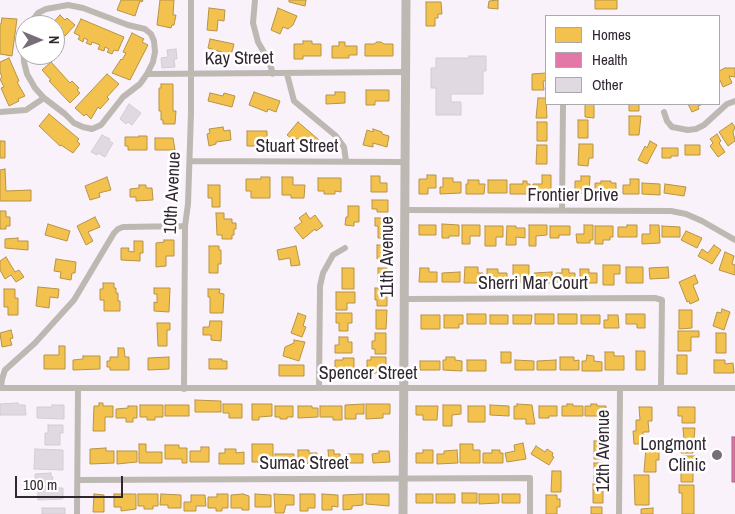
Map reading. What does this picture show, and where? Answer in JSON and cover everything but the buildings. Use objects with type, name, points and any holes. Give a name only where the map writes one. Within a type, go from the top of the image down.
[{"type":"street","name":"10th Avenue","points":[[184,389],[185,226],[190,161],[191,0]]},
{"type":"street","points":[[255,0],[253,24],[258,42],[269,61],[273,74]]},
{"type":"street","name":"11th Avenue","points":[[403,514],[406,0]]},
{"type":"street","points":[[26,65],[35,88],[44,98],[74,123],[83,127],[95,128],[107,119],[124,97],[140,84],[153,62],[155,52],[154,41],[151,34],[145,29],[68,5],[46,8],[36,15]]},
{"type":"street","name":"Kay Street","points":[[147,74],[405,72]]},
{"type":"street","points":[[287,74],[294,101],[342,143],[346,161]]},
{"type":"street","points":[[0,112],[26,110],[44,98]]},
{"type":"street","points":[[664,112],[667,121],[672,126],[688,130],[704,125],[727,104],[735,101]]},
{"type":"street","points":[[562,210],[563,105]]},
{"type":"street","name":"Stuart Street","points":[[190,161],[405,162]]},
{"type":"street","name":"Frontier Drive","points":[[405,210],[671,211],[686,214],[702,221],[735,240]]},
{"type":"street","points":[[1,388],[5,370],[35,343],[74,300],[118,229],[123,227],[185,226]]},
{"type":"street","points":[[319,388],[320,286],[323,273],[333,256],[345,248]]},
{"type":"street","name":"Sherri Mar Court","points":[[404,299],[655,298],[662,300],[661,388]]},
{"type":"street","name":"Spencer Street","points":[[1,388],[735,388]]},
{"type":"street","points":[[77,514],[78,389]]},
{"type":"street","name":"12th Avenue","points":[[619,514],[620,389]]},
{"type":"street","name":"Sumac Street","points":[[78,480],[530,478],[530,514]]},
{"type":"place","name":"Longmont Clinic","points":[[717,455]]}]
